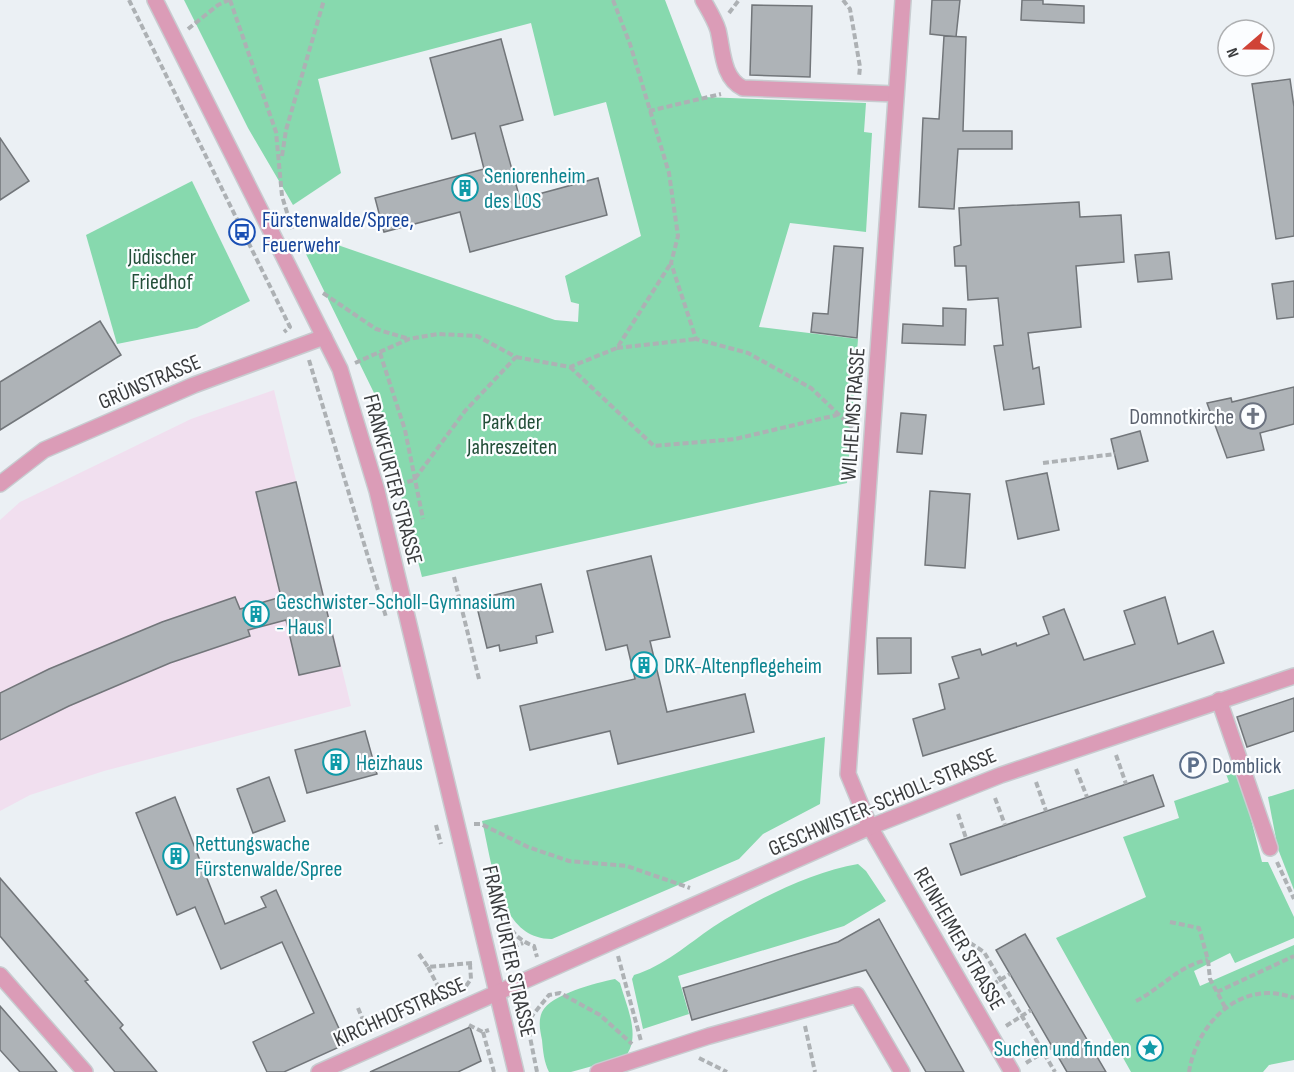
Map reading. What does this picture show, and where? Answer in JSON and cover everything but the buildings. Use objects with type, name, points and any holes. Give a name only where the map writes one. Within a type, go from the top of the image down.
[{"type":"street","points":[[703,0],[717,27],[724,64],[733,83],[743,88],[895,94]]},
{"type":"street","name":"WILHELMSTRASSE","points":[[870,827],[848,774],[903,0]]},
{"type":"street","name":"FRANKFURTER STRASSE","points":[[158,1],[175,41],[340,369],[377,491],[516,1072]]},
{"type":"street","name":"GRÜNSTRASSE","points":[[0,484],[44,450],[194,385],[324,337]]},
{"type":"street","name":"GESCHWISTER-SCHOLL-STRASSE","points":[[497,991],[870,827],[1001,775],[1294,676]]},
{"type":"street","points":[[1219,700],[1270,848]]},
{"type":"street","name":"REINHEIMER STRASSE","points":[[870,827],[1012,1072]]},
{"type":"street","points":[[0,975],[85,1072]]},
{"type":"street","name":"KIRCHHOFSTRASSE","points":[[319,1072],[497,991]]},
{"type":"street","points":[[598,1072],[647,1064],[802,1010],[857,995],[902,1072]]},
{"type":"path","points":[[129,0],[290,327]]},
{"type":"path","points":[[175,41],[218,5],[229,0],[276,132],[281,163],[282,196],[295,236]]},
{"type":"path","points":[[281,163],[286,130],[324,0]]},
{"type":"path","points":[[613,0],[630,44],[669,173],[678,236],[671,263],[617,348]]},
{"type":"path","points":[[843,0],[850,9],[860,68],[857,92]]},
{"type":"path","points":[[649,111],[743,88]]},
{"type":"path","points":[[671,263],[696,339]]},
{"type":"path","points":[[314,290],[376,329],[409,339]]},
{"type":"path","points":[[340,369],[409,339],[438,334],[477,336],[516,357],[570,367],[617,348],[696,339],[748,353],[811,388],[855,430],[873,438]]},
{"type":"path","points":[[303,345],[389,626]]},
{"type":"path","points":[[380,353],[405,430],[423,519]]},
{"type":"path","points":[[377,491],[414,480],[465,411],[516,357]]},
{"type":"path","points":[[570,367],[654,446],[735,439],[837,415]]},
{"type":"path","points":[[1043,463],[1114,454]]},
{"type":"path","points":[[454,577],[479,679]]},
{"type":"path","points":[[1116,755],[1126,784]]},
{"type":"path","points":[[1076,769],[1086,797]]},
{"type":"path","points":[[1036,782],[1047,811]]},
{"type":"path","points":[[996,798],[1005,825]]},
{"type":"path","points":[[958,814],[966,838]]},
{"type":"path","points":[[436,820],[443,852]]},
{"type":"path","points":[[457,824],[481,824],[528,847],[570,861],[627,866],[686,886],[712,898]]},
{"type":"path","points":[[1270,848],[1294,899]]},
{"type":"path","points":[[1170,922],[1199,928],[1208,960],[1210,979],[1225,1007]]},
{"type":"path","points":[[955,933],[984,952],[1055,1072]]},
{"type":"path","points":[[614,941],[647,1064]]},
{"type":"path","points":[[459,993],[471,979],[467,952]]},
{"type":"path","points":[[419,954],[445,1002]]},
{"type":"path","points":[[1217,992],[1294,956]]},
{"type":"path","points":[[1136,1001],[1149,995],[1172,975],[1196,962],[1208,960]]},
{"type":"path","points":[[428,967],[470,964]]},
{"type":"path","points":[[984,990],[1010,974]]},
{"type":"path","points":[[537,1072],[527,1022],[549,995],[560,993],[600,1015],[647,1064]]},
{"type":"path","points":[[1189,1072],[1197,1042],[1209,1023],[1225,1007],[1262,993],[1294,998]]},
{"type":"path","points":[[358,1008],[375,1047]]},
{"type":"path","points":[[802,1010],[815,1072]]},
{"type":"path","points":[[1005,1027],[1031,1010]]},
{"type":"path","points":[[483,1032],[494,1072]]},
{"type":"path","points":[[1026,1064],[1053,1046]]},
{"type":"shaded area","points":[[274,390],[351,706],[104,771],[30,795],[0,811],[0,520],[20,502],[191,419]]},
{"type":"green space","name":"Park der Jahreszeiten","points":[[184,0],[665,0],[702,97],[866,103],[864,132],[872,133],[866,232],[790,223],[759,327],[858,339],[847,483],[422,577],[375,395],[306,254],[329,242],[555,320],[578,322],[579,304],[571,302],[565,276],[641,236],[606,102],[554,116],[531,23],[318,79],[341,173],[293,205],[248,128]]},
{"type":"green space","name":"Jüdischer Friedhof","points":[[192,181],[250,301],[197,328],[117,344],[86,235]]},
{"type":"green space","points":[[825,737],[820,804],[763,834],[739,859],[552,939],[534,936],[520,927],[509,913],[494,876],[482,821]]},
{"type":"green space","points":[[1237,765],[1262,862],[1268,862],[1294,917],[1294,938],[1235,963],[1230,953],[1194,971],[1200,986],[1294,945],[1294,1060],[1269,1065],[1263,1072],[1131,1072],[1056,938],[1146,897],[1123,837],[1179,818],[1174,801],[1229,782],[1223,766]]},
{"type":"green space","points":[[1294,789],[1294,890],[1278,849],[1268,797]]},
{"type":"green space","points":[[858,864],[866,871],[886,901],[844,926],[678,976],[689,1014],[643,1029],[632,979],[634,975],[666,960],[713,927],[764,898],[821,874]]},
{"type":"green space","points":[[615,979],[620,983],[631,1021],[632,1040],[625,1057],[571,1072],[549,1072],[540,1029],[542,1012],[564,995],[586,986]]},
{"type":"place","name":"Seniorenheim des LOS","points":[[465,188]]},
{"type":"place","name":"Fürstenwalde/Spree, Feuerwehr","points":[[242,232]]},
{"type":"place","name":"Domnotkirche","points":[[1253,416]]},
{"type":"place","name":"Geschwister-Scholl-Gymnasium - Haus I","points":[[256,614]]},
{"type":"place","name":"DRK-Altenpflegeheim","points":[[644,665]]},
{"type":"place","name":"Heizhaus","points":[[336,762]]},
{"type":"place","name":"Domblick","points":[[1193,765]]},
{"type":"place","name":"Rettungswache Fürstenwalde/Spree","points":[[176,856]]},
{"type":"place","name":"Suchen und finden","points":[[1150,1048]]}]
